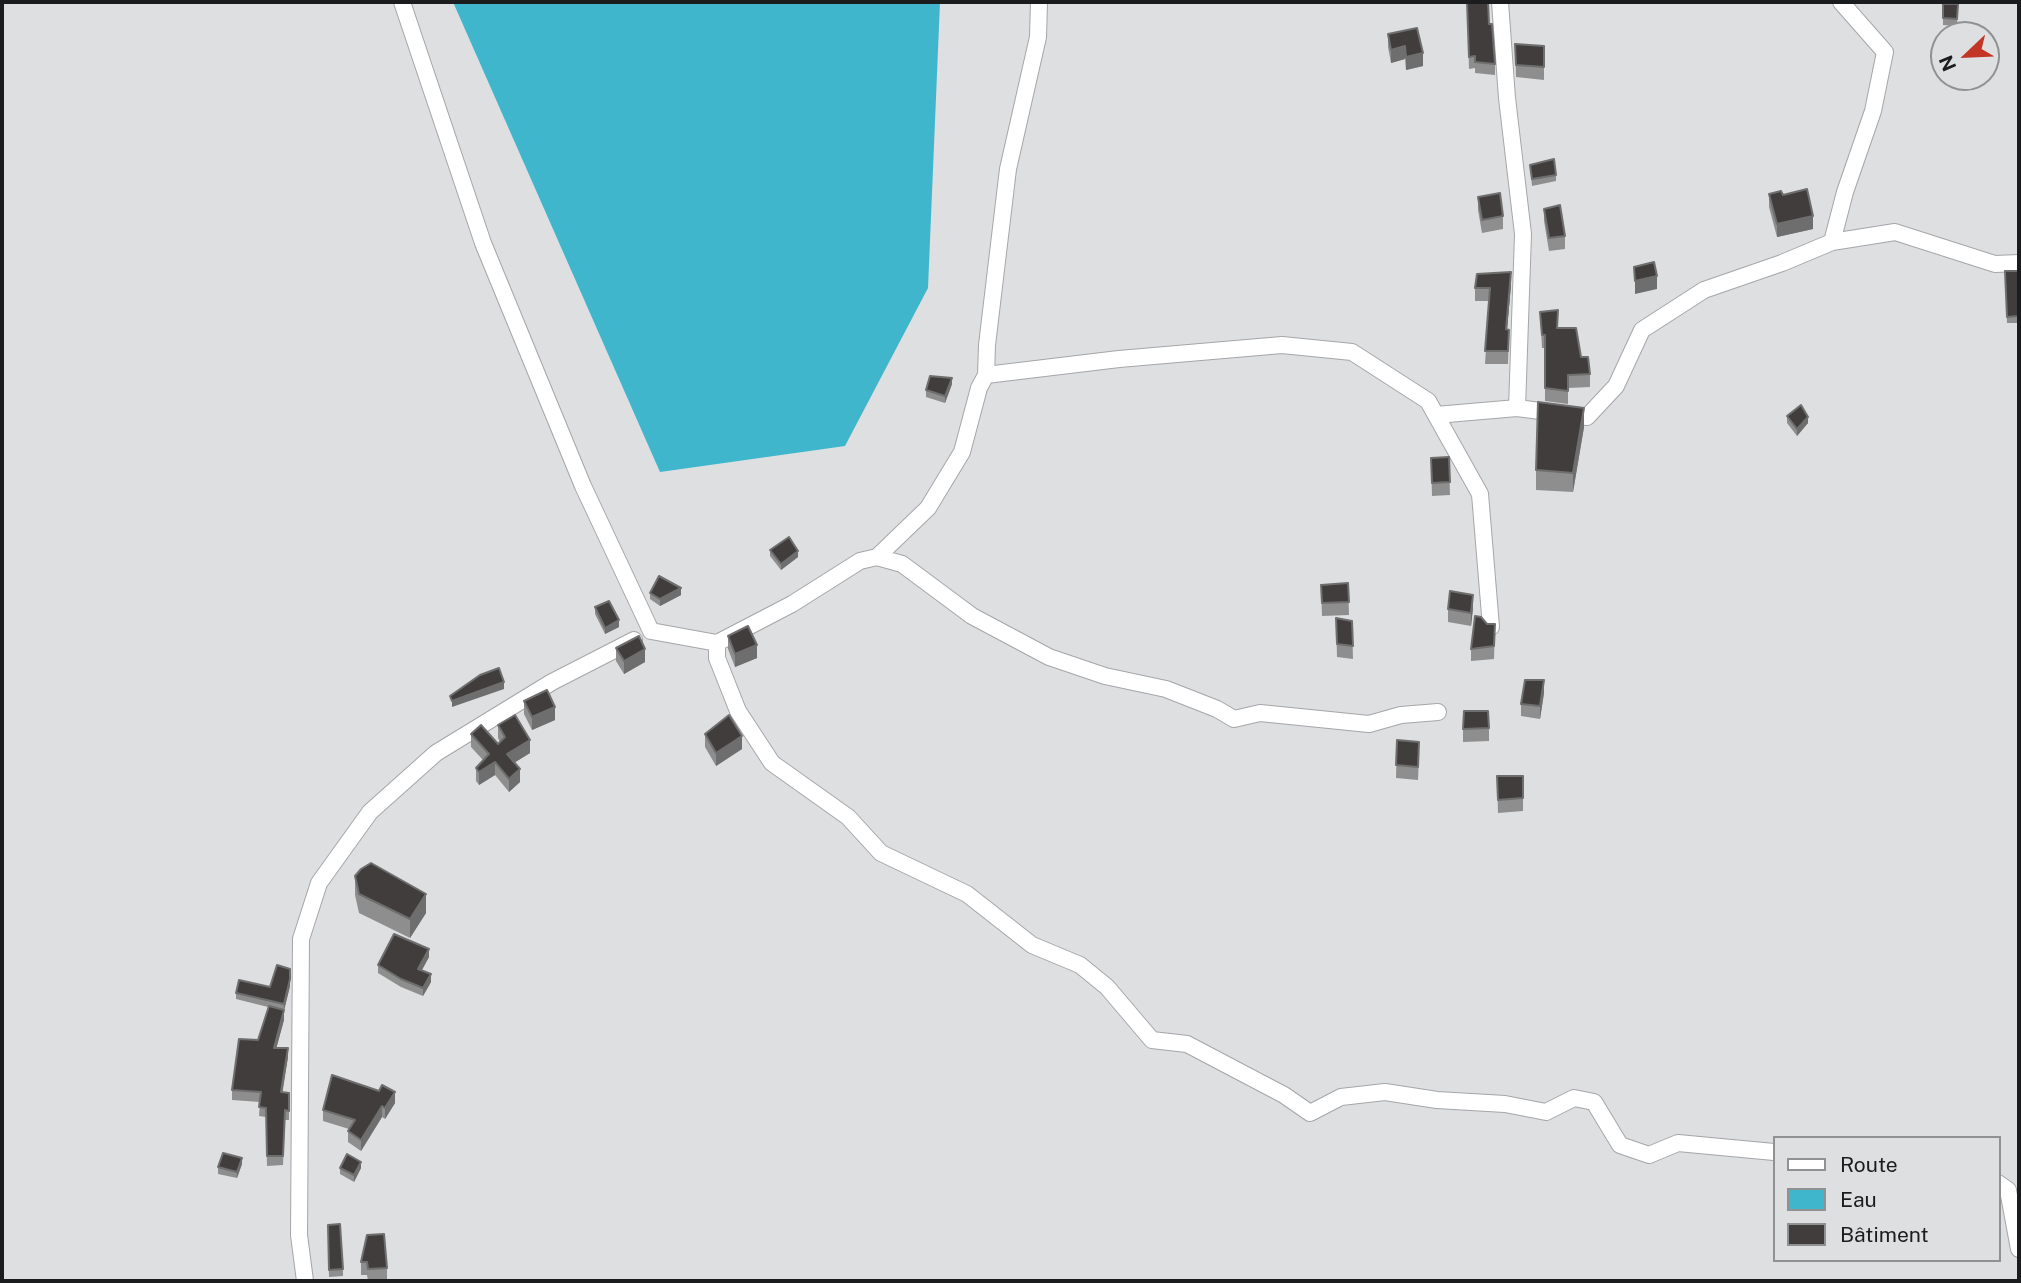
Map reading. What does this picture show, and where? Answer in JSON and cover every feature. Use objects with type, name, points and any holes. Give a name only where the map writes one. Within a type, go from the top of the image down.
[{"type":"street","points":[[402,2],[484,243],[583,486],[651,631]]},
{"type":"street","points":[[877,557],[928,508],[962,452],[979,388],[986,375],[987,345],[1008,169],[1038,37],[1039,2]]},
{"type":"street","points":[[1500,2],[1507,98],[1523,234],[1517,408]]},
{"type":"street","points":[[1832,242],[1845,192],[1873,111],[1885,52],[1841,2]]},
{"type":"street","points":[[1436,415],[1517,408],[1587,417],[1616,386],[1642,330],[1704,290],[1782,263],[1832,242],[1895,232],[1994,264],[2019,263]]},
{"type":"street","points":[[986,375],[1119,359],[1282,345],[1352,352],[1428,401],[1480,494],[1491,627]]},
{"type":"street","points":[[305,1281],[299,1235],[302,939],[319,883],[370,812],[436,753],[552,681],[651,631],[717,643],[792,604],[860,561],[877,557],[902,564],[972,616],[1049,657],[1105,676],[1166,689],[1234,719],[1260,713],[1368,724],[1401,715],[1438,712]]},
{"type":"street","points":[[717,643],[718,658],[738,712],[772,763],[848,817],[881,853],[967,894],[1032,945],[1080,965],[1107,987],[1152,1040],[1187,1044],[1284,1095],[1310,1112],[1341,1097],[1385,1092],[1437,1100],[1505,1104],[1546,1112],[1574,1098],[1594,1102],[1620,1145],[1649,1155],[1678,1143],[1772,1152]]},
{"type":"street","points":[[2000,1185],[2008,1191],[2019,1248]]},
{"type":"water","points":[[453,2],[940,2],[928,288],[845,446],[660,472]]},
{"type":"building","points":[[1467,2],[1488,2],[1495,64],[1475,62],[1475,56],[1469,57]]},
{"type":"building","points":[[1943,4],[1958,4],[1957,19],[1943,18]]},
{"type":"building","points":[[1417,28],[1423,53],[1406,57],[1405,46],[1391,50],[1388,34]]},
{"type":"building","points":[[1515,44],[1544,46],[1544,67],[1516,65]]},
{"type":"building","points":[[1554,159],[1556,175],[1532,179],[1530,165]]},
{"type":"building","points":[[1807,189],[1813,216],[1777,224],[1769,194],[1781,191],[1783,195]]},
{"type":"building","points":[[1500,193],[1503,216],[1482,220],[1478,197]]},
{"type":"building","points":[[1560,205],[1565,236],[1549,238],[1544,209]]},
{"type":"building","points":[[1654,262],[1657,276],[1635,281],[1634,267]]},
{"type":"building","points":[[2005,271],[2019,271],[2019,316],[2007,317]]},
{"type":"building","points":[[1511,272],[1506,329],[1509,330],[1508,351],[1485,351],[1490,288],[1475,288],[1477,274]]},
{"type":"building","points":[[1558,310],[1557,328],[1576,328],[1581,357],[1588,357],[1590,374],[1568,375],[1568,391],[1545,388],[1545,335],[1542,335],[1540,312]]},
{"type":"building","points":[[930,376],[952,378],[945,396],[926,390]]},
{"type":"building","points":[[1538,402],[1584,408],[1573,473],[1536,470]]},
{"type":"building","points":[[1801,405],[1808,417],[1797,429],[1787,416]]},
{"type":"building","points":[[1449,457],[1450,482],[1432,483],[1431,458]]},
{"type":"building","points":[[789,537],[798,551],[781,564],[770,550]]},
{"type":"building","points":[[659,576],[681,588],[660,599],[650,593]]},
{"type":"building","points":[[1348,583],[1349,602],[1322,603],[1321,585]]},
{"type":"building","points":[[1450,591],[1473,595],[1471,613],[1448,609]]},
{"type":"building","points":[[609,601],[619,620],[605,628],[595,607]]},
{"type":"building","points":[[1475,616],[1481,617],[1487,624],[1495,624],[1494,646],[1471,649]]},
{"type":"building","points":[[1336,618],[1352,621],[1353,646],[1337,644]]},
{"type":"building","points":[[748,626],[757,645],[735,654],[728,636]]},
{"type":"building","points":[[639,636],[645,649],[624,661],[616,648]]},
{"type":"building","points":[[499,668],[504,682],[452,701],[450,696],[480,675]]},
{"type":"building","points":[[1525,680],[1544,680],[1540,706],[1521,704]]},
{"type":"building","points":[[547,690],[555,707],[532,717],[524,701]]},
{"type":"building","points":[[1464,711],[1488,711],[1489,728],[1463,729]]},
{"type":"building","points":[[515,715],[530,740],[507,754],[520,769],[509,779],[495,762],[479,772],[476,768],[489,754],[471,734],[481,725],[498,744],[505,737],[498,725]]},
{"type":"building","points":[[729,715],[742,736],[716,753],[705,734]]},
{"type":"building","points":[[1397,740],[1419,742],[1418,767],[1396,765]]},
{"type":"building","points":[[1497,776],[1523,776],[1523,798],[1498,800]]},
{"type":"building","points":[[371,863],[426,894],[410,919],[359,894],[355,876]]},
{"type":"building","points":[[394,934],[429,949],[418,969],[431,974],[423,988],[378,965]]},
{"type":"building","points":[[277,965],[290,969],[284,1004],[236,993],[239,980],[270,987]]},
{"type":"building","points":[[269,1006],[284,1010],[274,1048],[288,1048],[281,1092],[289,1093],[289,1111],[285,1110],[283,1156],[267,1156],[266,1108],[259,1107],[261,1092],[232,1090],[239,1039],[258,1040]]},
{"type":"building","points":[[332,1075],[379,1091],[382,1085],[395,1092],[385,1108],[382,1106],[361,1140],[348,1131],[355,1120],[323,1110]]},
{"type":"building","points":[[223,1153],[242,1158],[237,1172],[218,1167]]},
{"type":"building","points":[[347,1154],[361,1162],[354,1175],[340,1168]]},
{"type":"building","points":[[340,1224],[343,1269],[329,1270],[328,1225]]},
{"type":"building","points":[[384,1234],[387,1268],[368,1269],[367,1262],[361,1262],[367,1235]]}]
